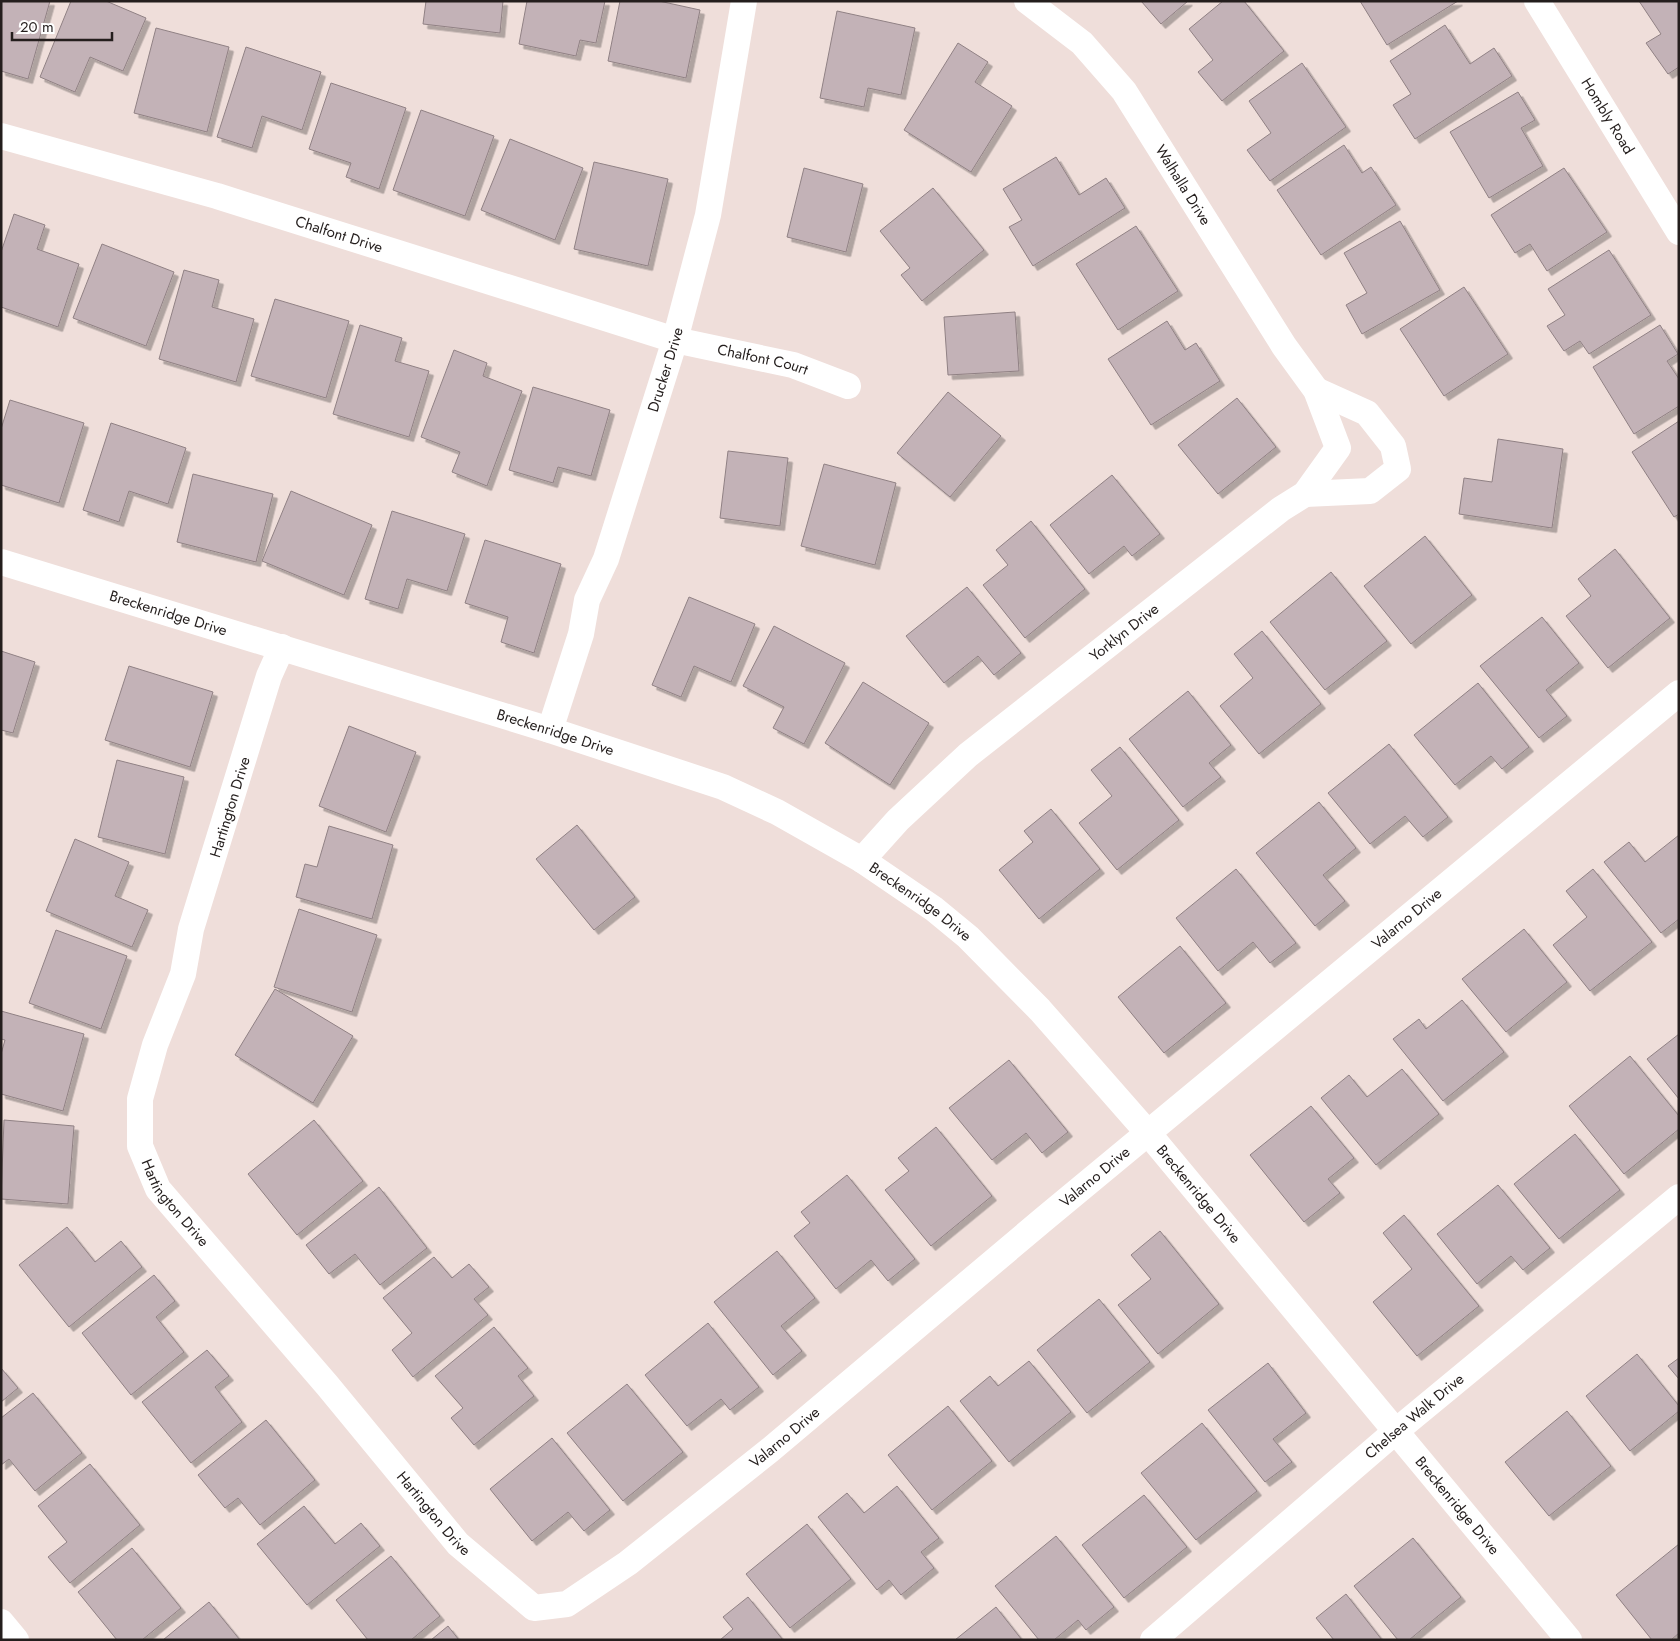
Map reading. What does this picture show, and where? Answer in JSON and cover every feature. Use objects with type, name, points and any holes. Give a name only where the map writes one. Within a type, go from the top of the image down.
[{"type":"street","name":"Drucker Drive","points":[[550,730],[581,634],[587,600],[606,559],[675,340],[708,215],[744,1]]},
{"type":"street","name":"Walhalla Drive","points":[[1027,1],[1082,43],[1124,91],[1284,346],[1316,390]]},
{"type":"street","name":"Hombly Road","points":[[1537,1],[1679,232]]},
{"type":"street","name":"Chalfont Drive","points":[[1,136],[217,196],[675,340]]},
{"type":"street","name":"Chalfont Court","points":[[675,340],[793,365],[848,386]]},
{"type":"street","name":"Yorklyn Drive","points":[[862,860],[898,820],[968,755],[1274,515],[1305,494],[1338,448],[1316,390]]},
{"type":"street","points":[[1305,494],[1370,491],[1398,468],[1393,446],[1367,413],[1316,390]]},
{"type":"street","name":"Breckenridge Drive","points":[[1,562],[550,730],[723,787],[777,812],[862,860],[934,909],[968,937],[1040,1010],[1148,1133],[1569,1640]]},
{"type":"street","name":"Hartington Drive","points":[[282,647],[269,676],[192,929],[183,974],[155,1045],[140,1099],[140,1146],[158,1189],[327,1385],[458,1544],[498,1578]]},
{"type":"street","name":"Valarno Drive","points":[[498,1578],[534,1608],[567,1604],[628,1563],[770,1450],[1148,1133],[1679,693]]},
{"type":"street","name":"Chelsea Walk Drive","points":[[1154,1640],[1396,1431],[1679,1197]]},
{"type":"street","points":[[1,1622],[16,1640]]},
{"type":"building","points":[[1,1],[50,1],[28,79],[1,71]]},
{"type":"building","points":[[71,1],[106,1],[146,18],[123,71],[90,57],[75,92],[40,77]]},
{"type":"building","points":[[426,1],[503,1],[500,33],[423,24]]},
{"type":"building","points":[[527,1],[605,1],[596,43],[580,40],[576,56],[519,44]]},
{"type":"building","points":[[620,1],[659,1],[700,10],[686,78],[608,61]]},
{"type":"building","points":[[1141,1],[1188,1],[1161,24]]},
{"type":"building","points":[[1223,1],[1244,1],[1284,51],[1222,101],[1198,72],[1213,60],[1189,29]]},
{"type":"building","points":[[1360,1],[1458,1],[1387,45]]},
{"type":"building","points":[[1639,1],[1679,1],[1679,67],[1668,74],[1646,43],[1661,34]]},
{"type":"building","points":[[837,11],[915,28],[901,95],[868,88],[864,107],[820,98]]},
{"type":"building","points":[[1445,25],[1470,64],[1494,48],[1512,76],[1415,139],[1393,105],[1411,94],[1390,61]]},
{"type":"building","points":[[156,28],[229,47],[207,132],[134,113]]},
{"type":"building","points":[[958,43],[988,62],[975,82],[1012,106],[971,172],[904,130]]},
{"type":"building","points":[[246,47],[321,72],[302,130],[262,116],[252,148],[217,137]]},
{"type":"building","points":[[1302,63],[1346,127],[1270,181],[1247,150],[1271,133],[1249,101]]},
{"type":"building","points":[[331,83],[406,108],[379,189],[346,177],[351,163],[309,149]]},
{"type":"building","points":[[1518,92],[1535,120],[1521,128],[1543,166],[1489,198],[1450,132]]},
{"type":"building","points":[[421,110],[494,136],[465,216],[393,190]]},
{"type":"building","points":[[510,139],[583,168],[555,240],[481,210]]},
{"type":"building","points":[[1344,145],[1362,173],[1371,167],[1396,205],[1321,255],[1277,190]]},
{"type":"building","points":[[1056,157],[1079,195],[1106,178],[1125,208],[1033,266],[1009,227],[1022,220],[1003,189]]},
{"type":"building","points":[[594,162],[668,179],[648,266],[574,249]]},
{"type":"building","points":[[804,168],[863,184],[846,252],[787,237]]},
{"type":"building","points":[[1564,168],[1607,232],[1547,271],[1530,244],[1515,253],[1491,215]]},
{"type":"building","points":[[933,188],[984,250],[922,301],[901,275],[910,268],[880,231]]},
{"type":"building","points":[[14,214],[45,225],[37,249],[79,264],[58,327],[1,307],[1,252]]},
{"type":"building","points":[[1400,221],[1440,290],[1362,334],[1346,305],[1367,293],[1344,253]]},
{"type":"building","points":[[1136,226],[1178,291],[1118,330],[1076,264]]},
{"type":"building","points":[[102,244],[174,272],[146,346],[73,318]]},
{"type":"building","points":[[1609,250],[1651,315],[1589,354],[1580,341],[1564,351],[1547,326],[1565,315],[1548,289]]},
{"type":"building","points":[[184,270],[219,280],[212,307],[254,319],[236,382],[159,359]]},
{"type":"building","points":[[1464,287],[1508,354],[1444,396],[1400,329]]},
{"type":"building","points":[[275,299],[349,321],[326,398],[251,376]]},
{"type":"building","points":[[1015,312],[1019,371],[948,375],[944,317]]},
{"type":"building","points":[[1167,321],[1185,350],[1196,343],[1220,381],[1151,425],[1108,359]]},
{"type":"building","points":[[360,325],[402,338],[395,361],[429,371],[409,437],[333,414]]},
{"type":"building","points":[[1660,325],[1678,354],[1667,361],[1679,379],[1679,406],[1634,434],[1593,367]]},
{"type":"building","points":[[454,350],[487,363],[483,376],[522,391],[487,486],[452,472],[460,452],[421,437]]},
{"type":"building","points":[[533,387],[610,410],[591,476],[558,467],[553,483],[509,470]]},
{"type":"building","points":[[948,392],[1001,436],[950,497],[897,453]]},
{"type":"building","points":[[1237,398],[1276,447],[1218,494],[1178,445]]},
{"type":"building","points":[[10,400],[84,423],[59,503],[1,485],[1,429]]},
{"type":"building","points":[[1679,421],[1679,514],[1674,517],[1632,452]]},
{"type":"building","points":[[111,423],[186,448],[168,504],[129,491],[119,522],[83,510]]},
{"type":"building","points":[[1498,439],[1563,449],[1552,528],[1459,514],[1464,478],[1492,482]]},
{"type":"building","points":[[728,451],[788,458],[780,526],[720,518]]},
{"type":"building","points":[[824,464],[896,483],[875,565],[801,546]]},
{"type":"building","points":[[193,474],[273,494],[256,562],[177,542]]},
{"type":"building","points":[[1112,475],[1160,534],[1132,556],[1124,546],[1089,574],[1050,525]]},
{"type":"building","points":[[291,491],[372,525],[344,595],[262,561]]},
{"type":"building","points":[[392,511],[465,534],[447,591],[407,579],[398,609],[365,599]]},
{"type":"building","points":[[1031,521],[1085,589],[1025,638],[983,585],[1008,565],[996,550]]},
{"type":"building","points":[[1425,536],[1472,595],[1411,644],[1364,586]]},
{"type":"building","points":[[485,540],[561,564],[534,653],[501,642],[508,617],[465,603]]},
{"type":"building","points":[[1615,549],[1670,618],[1608,668],[1566,616],[1591,596],[1578,579]]},
{"type":"building","points":[[1331,572],[1387,641],[1325,690],[1270,622]]},
{"type":"building","points":[[967,587],[1021,653],[994,675],[978,656],[944,683],[906,636]]},
{"type":"building","points":[[689,597],[755,624],[731,682],[694,666],[681,697],[652,685]]},
{"type":"building","points":[[1542,617],[1579,663],[1546,690],[1567,716],[1539,738],[1480,666]]},
{"type":"building","points":[[774,626],[845,663],[804,744],[773,728],[784,707],[743,686]]},
{"type":"building","points":[[1262,631],[1321,704],[1259,754],[1220,706],[1253,678],[1234,654]]},
{"type":"building","points":[[1,651],[35,662],[13,733],[1,730]]},
{"type":"building","points":[[129,666],[213,692],[190,767],[105,740]]},
{"type":"building","points":[[863,682],[929,723],[890,785],[825,743]]},
{"type":"building","points":[[1478,683],[1529,747],[1502,769],[1491,756],[1455,785],[1414,735]]},
{"type":"building","points":[[1188,691],[1231,745],[1209,763],[1221,777],[1183,807],[1129,739]]},
{"type":"building","points":[[349,726],[416,752],[386,832],[319,806]]},
{"type":"building","points":[[1389,744],[1448,817],[1423,837],[1405,816],[1370,844],[1328,793]]},
{"type":"building","points":[[1120,747],[1179,820],[1117,870],[1079,823],[1112,796],[1091,770]]},
{"type":"building","points":[[117,760],[184,777],[165,854],[98,837]]},
{"type":"building","points":[[1319,802],[1356,848],[1323,875],[1345,901],[1315,926],[1256,853]]},
{"type":"building","points":[[1051,809],[1100,869],[1039,919],[999,870],[1033,842],[1024,831]]},
{"type":"building","points":[[577,825],[635,897],[594,930],[536,859]]},
{"type":"building","points":[[329,826],[393,845],[372,919],[296,897],[305,864],[317,867]]},
{"type":"building","points":[[1679,835],[1679,919],[1661,933],[1604,862],[1629,842],[1645,862]]},
{"type":"building","points":[[75,839],[129,862],[115,896],[148,910],[132,947],[46,911]]},
{"type":"building","points":[[1236,869],[1296,943],[1270,963],[1253,942],[1218,971],[1176,918]]},
{"type":"building","points":[[1593,869],[1652,942],[1590,991],[1553,945],[1587,917],[1566,891]]},
{"type":"building","points":[[299,909],[377,935],[352,1012],[274,987]]},
{"type":"building","points":[[1524,929],[1567,982],[1506,1032],[1462,979]]},
{"type":"building","points":[[56,930],[127,956],[101,1029],[29,1003]]},
{"type":"building","points":[[1180,946],[1226,1003],[1164,1053],[1118,997]]},
{"type":"building","points":[[275,989],[353,1036],[313,1103],[235,1055]]},
{"type":"building","points":[[1462,1000],[1504,1052],[1443,1101],[1393,1039],[1419,1019],[1426,1029]]},
{"type":"building","points":[[1,1011],[84,1034],[63,1111],[1,1094],[1,1054],[5,1040],[1,1039]]},
{"type":"building","points":[[1679,1034],[1679,1099],[1647,1059]]},
{"type":"building","points":[[1630,1056],[1679,1116],[1679,1129],[1624,1174],[1569,1106]]},
{"type":"building","points":[[1009,1060],[1068,1132],[1042,1153],[1026,1133],[992,1160],[949,1108]]},
{"type":"building","points":[[1402,1069],[1439,1114],[1376,1165],[1321,1098],[1349,1075],[1367,1097]]},
{"type":"building","points":[[1311,1106],[1354,1158],[1328,1179],[1340,1193],[1304,1222],[1250,1155]]},
{"type":"building","points":[[4,1120],[74,1126],[68,1204],[1,1199]]},
{"type":"building","points":[[314,1120],[363,1181],[297,1235],[248,1174]]},
{"type":"building","points":[[936,1127],[992,1196],[931,1246],[885,1190],[909,1171],[898,1158]]},
{"type":"building","points":[[1575,1134],[1620,1190],[1559,1239],[1514,1184]]},
{"type":"building","points":[[847,1175],[915,1259],[888,1281],[871,1260],[836,1289],[794,1236],[810,1223],[801,1212]]},
{"type":"building","points":[[1498,1185],[1550,1248],[1523,1270],[1511,1256],[1477,1284],[1437,1234]]},
{"type":"building","points":[[379,1187],[427,1248],[380,1285],[355,1254],[329,1274],[306,1245]]},
{"type":"building","points":[[1404,1215],[1479,1306],[1417,1356],[1373,1302],[1412,1269],[1383,1233]]},
{"type":"building","points":[[67,1227],[95,1262],[121,1241],[142,1267],[69,1327],[19,1265]]},
{"type":"building","points":[[1160,1231],[1219,1304],[1158,1354],[1118,1305],[1151,1279],[1131,1255]]},
{"type":"building","points":[[777,1251],[815,1298],[781,1326],[802,1351],[773,1375],[714,1302]]},
{"type":"building","points":[[434,1257],[452,1278],[469,1264],[489,1287],[474,1299],[488,1315],[413,1377],[392,1350],[412,1333],[383,1298]]},
{"type":"building","points":[[154,1275],[175,1301],[156,1317],[184,1352],[131,1395],[82,1333]]},
{"type":"building","points":[[1099,1299],[1150,1362],[1087,1413],[1037,1350]]},
{"type":"building","points":[[708,1323],[759,1387],[730,1410],[721,1399],[687,1426],[645,1375]]},
{"type":"building","points":[[494,1327],[528,1368],[518,1376],[534,1396],[474,1445],[451,1418],[463,1408],[435,1376]]},
{"type":"building","points":[[207,1350],[229,1376],[215,1387],[242,1422],[191,1463],[142,1402]]},
{"type":"building","points":[[1637,1354],[1679,1406],[1679,1411],[1630,1451],[1586,1396]]},
{"type":"building","points":[[1679,1358],[1679,1379],[1668,1366]]},
{"type":"building","points":[[1029,1361],[1071,1412],[1009,1462],[960,1401],[990,1376],[998,1386]]},
{"type":"building","points":[[1268,1363],[1306,1413],[1273,1439],[1292,1462],[1265,1482],[1208,1410]]},
{"type":"building","points":[[1,1368],[18,1388],[1,1402]]},
{"type":"building","points":[[627,1384],[683,1452],[623,1501],[567,1433]]},
{"type":"building","points":[[33,1393],[82,1453],[35,1491],[9,1459],[1,1465],[1,1418]]},
{"type":"building","points":[[948,1406],[992,1461],[932,1510],[888,1455]]},
{"type":"building","points":[[1567,1411],[1611,1466],[1549,1516],[1505,1462]]},
{"type":"building","points":[[266,1420],[315,1480],[260,1525],[238,1498],[225,1508],[198,1475]]},
{"type":"building","points":[[1202,1423],[1257,1491],[1196,1540],[1141,1473]]},
{"type":"building","points":[[552,1438],[610,1510],[584,1531],[568,1512],[532,1541],[490,1489]]},
{"type":"building","points":[[90,1464],[140,1525],[70,1583],[48,1557],[67,1542],[38,1506]]},
{"type":"building","points":[[897,1486],[939,1538],[921,1552],[934,1568],[901,1595],[889,1580],[877,1590],[818,1517],[847,1493],[864,1513]]},
{"type":"building","points":[[1144,1495],[1187,1547],[1124,1598],[1082,1545]]},
{"type":"building","points":[[304,1506],[335,1544],[361,1523],[380,1546],[307,1605],[257,1544]]},
{"type":"building","points":[[807,1524],[851,1579],[790,1628],[746,1574]]},
{"type":"building","points":[[1056,1536],[1114,1607],[1086,1630],[1078,1620],[1054,1640],[1039,1640],[995,1586]]},
{"type":"building","points":[[1413,1538],[1461,1597],[1409,1640],[1398,1640],[1354,1586]]},
{"type":"building","points":[[1679,1544],[1679,1633],[1671,1640],[1652,1640],[1616,1595]]},
{"type":"building","points":[[132,1548],[181,1608],[142,1640],[117,1640],[78,1592]]},
{"type":"building","points":[[391,1556],[440,1616],[411,1640],[368,1640],[336,1600]]},
{"type":"building","points":[[1346,1594],[1382,1640],[1334,1640],[1316,1618]]},
{"type":"building","points":[[748,1597],[783,1640],[720,1640],[733,1629],[723,1617]]},
{"type":"building","points":[[209,1602],[240,1640],[163,1640]]},
{"type":"building","points":[[996,1607],[1022,1640],[955,1640]]},
{"type":"building","points":[[448,1626],[459,1640],[431,1640]]}]
